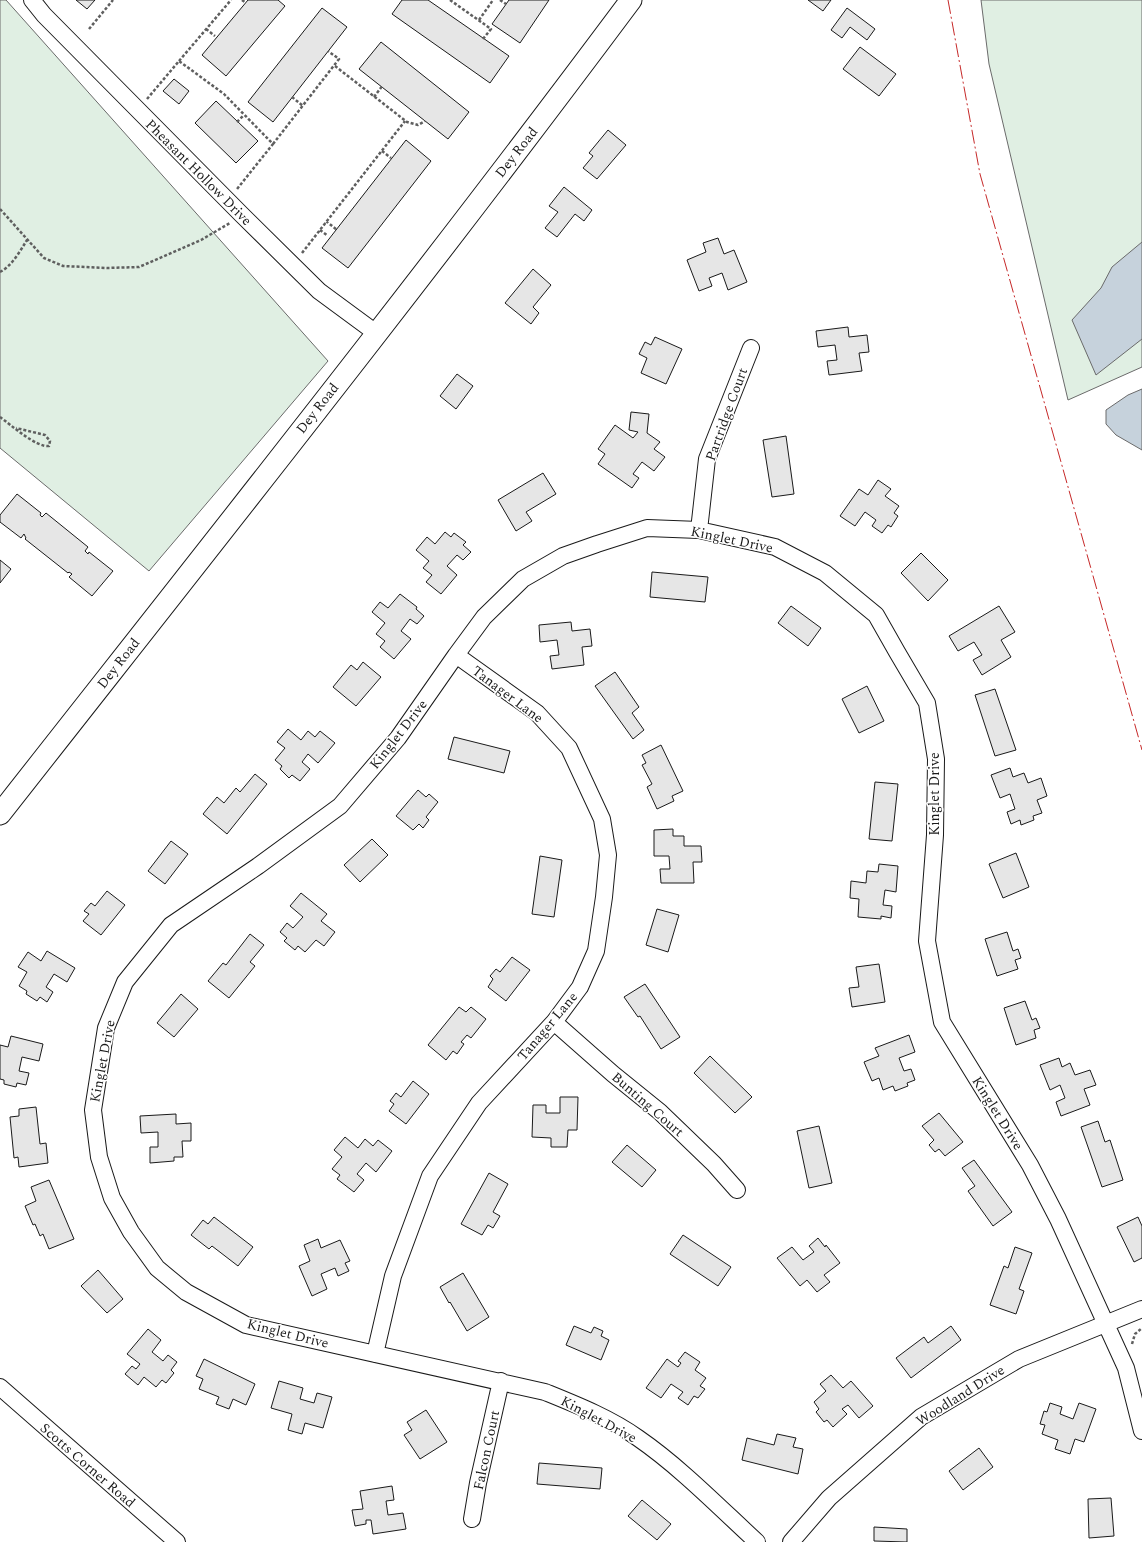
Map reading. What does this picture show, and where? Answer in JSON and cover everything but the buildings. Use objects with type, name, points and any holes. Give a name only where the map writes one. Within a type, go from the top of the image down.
[{"type":"main road","name":"Dey Road","points":[[0,814],[552,106],[631,0]]},
{"type":"street","name":"Pheasant Hollow Drive","points":[[32,0],[44,15],[137,110],[319,291],[376,333]]},
{"type":"street","name":"Partridge Court","points":[[699,530],[707,459],[751,348]]},
{"type":"street","name":"Kinglet Drive","points":[[757,1542],[689,1480],[637,1438],[590,1411],[545,1392],[501,1381],[246,1325],[186,1292],[157,1268],[131,1232],[112,1198],[99,1157],[93,1110],[106,1028],[125,982],[171,925],[258,866],[340,806],[398,738],[484,617],[523,579],[564,556],[647,528],[699,530],[775,547],[825,573],[876,614],[927,703],[936,759],[935,835],[927,941],[942,1022],[1030,1165],[1058,1219],[1126,1368],[1142,1431]]},
{"type":"street","name":"Tanager Lane","points":[[375,1354],[393,1276],[430,1176],[479,1103],[554,1022],[580,987],[596,951],[604,897],[608,855],[602,819],[569,748],[537,713],[456,655]]},
{"type":"street","name":"Bunting Court","points":[[554,1022],[613,1074],[660,1112],[714,1164],[737,1190]]},
{"type":"street","name":"Woodland Drive","points":[[791,1542],[829,1498],[921,1417],[1019,1359],[1142,1309]]},
{"type":"street","name":"Falcon Court","points":[[472,1519],[478,1482],[501,1381]]},
{"type":"street","name":"Scotts Corner Road","points":[[0,1387],[177,1542]]},
{"type":"path","points":[[89,29],[113,0]]},
{"type":"path","points":[[137,110],[231,0]]},
{"type":"path","points":[[242,0],[246,3]]},
{"type":"path","points":[[450,0],[491,29],[483,39]]},
{"type":"path","points":[[479,20],[493,0]]},
{"type":"path","points":[[500,0],[506,4]]},
{"type":"path","points":[[206,29],[215,36]]},
{"type":"path","points":[[228,201],[339,59],[328,51]]},
{"type":"path","points":[[179,61],[224,94],[272,144]]},
{"type":"path","points":[[334,66],[410,124],[418,125],[425,120]]},
{"type":"path","points":[[374,97],[383,85]]},
{"type":"path","points":[[292,97],[303,106]]},
{"type":"path","points":[[237,122],[244,114]]},
{"type":"path","points":[[293,265],[405,121]]},
{"type":"path","points":[[382,151],[390,158]]},
{"type":"path","points":[[0,209],[44,258],[63,266],[107,268],[139,267],[201,240],[222,228],[241,214]]},
{"type":"path","points":[[326,221],[337,230]]},
{"type":"path","points":[[320,230],[328,236]]},
{"type":"path","points":[[0,272],[4,270],[19,253],[27,240]]},
{"type":"path","points":[[0,417],[36,442],[44,446],[49,446],[50,440],[45,435],[16,428]]},
{"type":"green space","points":[[0,0],[6,0],[328,361],[149,571],[0,448]]},
{"type":"green space","points":[[981,0],[1142,0],[1142,367],[1068,400],[989,64]]},
{"type":"shaded area","points":[[1142,242],[1142,339],[1096,375],[1072,320],[1101,288],[1112,267]]},
{"type":"shaded area","points":[[1142,389],[1142,450],[1116,435],[1106,424],[1106,410],[1128,395]]},
{"type":"power","points":[[948,0],[980,174],[1142,750]]}]
